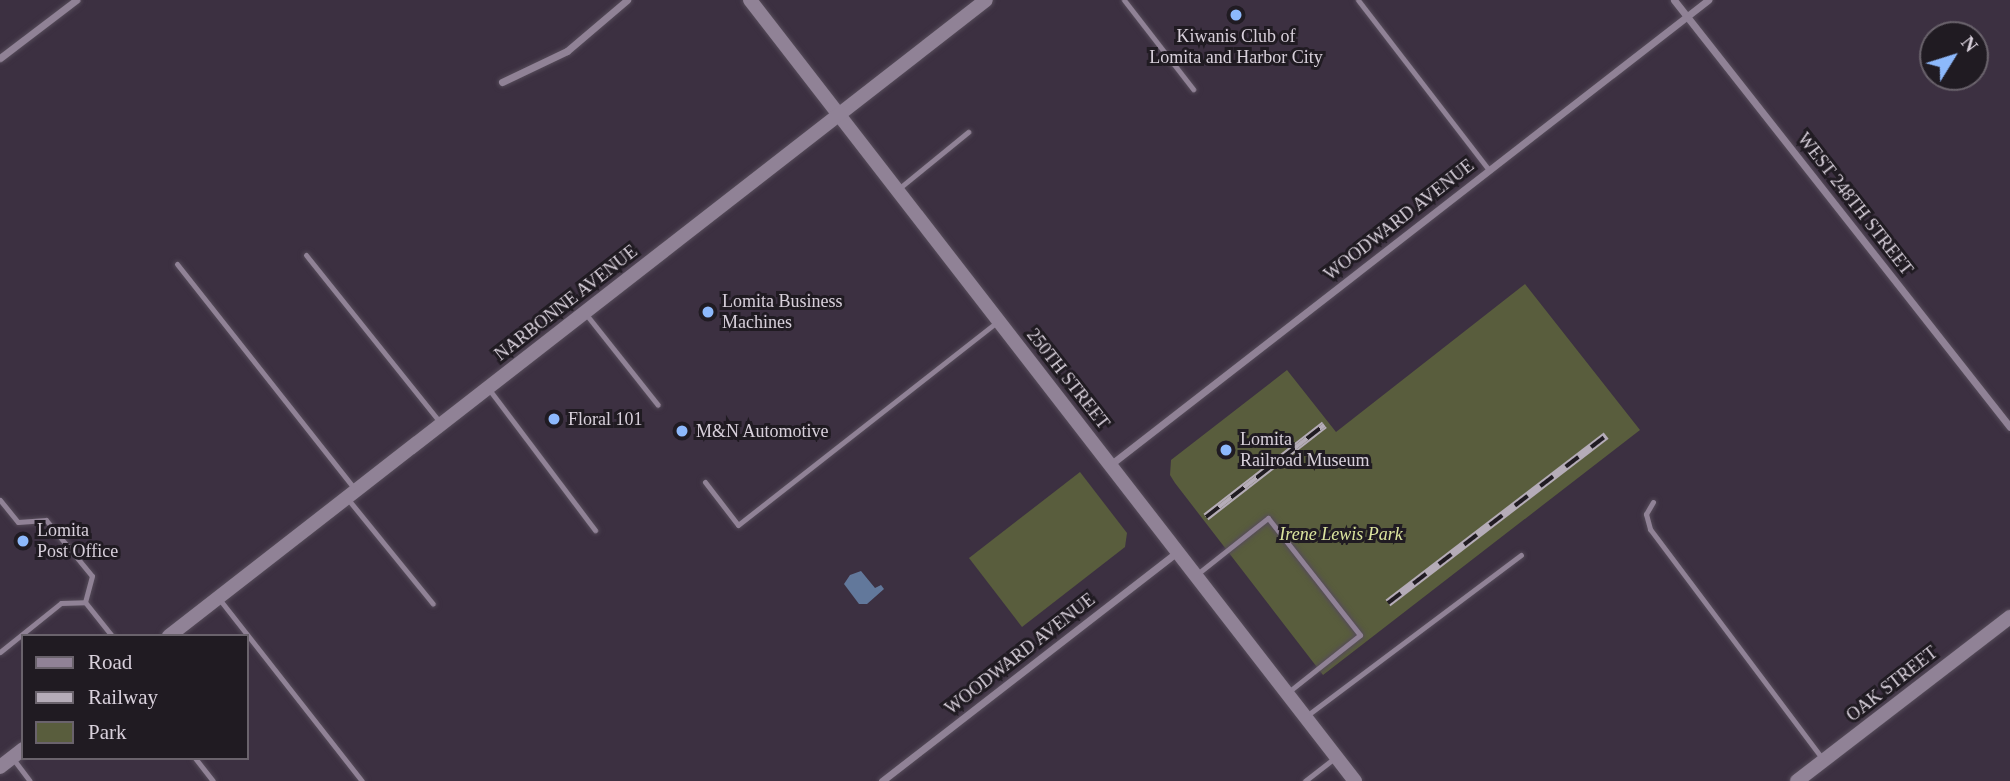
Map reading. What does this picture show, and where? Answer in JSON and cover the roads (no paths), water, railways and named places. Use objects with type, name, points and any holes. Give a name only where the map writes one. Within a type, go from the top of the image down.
[{"type":"street","points":[[0,58],[76,0]]},
{"type":"street","points":[[502,82],[566,51],[627,0]]},
{"type":"street","name":"250TH STREET","points":[[750,0],[1356,781]]},
{"type":"street","name":"NARBONNE AVENUE","points":[[172,634],[986,0]]},
{"type":"street","name":"WEST 248TH STREET","points":[[1674,0],[2010,427]]},
{"type":"street","name":"WOODWARD AVENUE","points":[[1110,465],[1708,0]]},
{"type":"street","name":"WOODWARD AVENUE","points":[[882,781],[1178,552]]},
{"type":"street","name":"OAK STREET","points":[[1797,781],[2010,617]]},
{"type":"lane","points":[[1124,0],[1193,89]]},
{"type":"lane","points":[[1358,0],[1489,170]]},
{"type":"lane","points":[[897,190],[968,132]]},
{"type":"lane","points":[[306,255],[442,425]]},
{"type":"lane","points":[[177,264],[433,604]]},
{"type":"lane","points":[[586,313],[658,405]]},
{"type":"lane","points":[[705,482],[738,525],[999,321]]},
{"type":"lane","points":[[488,388],[596,530]]},
{"type":"lane","points":[[0,500],[18,522],[47,520],[92,576],[85,602]]},
{"type":"lane","points":[[1653,502],[1646,514],[1650,529],[1824,761]]},
{"type":"lane","points":[[0,514],[7,508]]},
{"type":"lane","points":[[1196,575],[1268,518],[1360,635],[1287,693]]},
{"type":"lane","points":[[1305,717],[1521,555]]},
{"type":"lane","points":[[218,597],[247,634]]},
{"type":"lane","points":[[85,602],[110,634]]},
{"type":"lane","points":[[22,634],[61,603],[85,602]]},
{"type":"lane","points":[[0,652],[21,635]]},
{"type":"lane","points":[[248,635],[362,781]]},
{"type":"lane","points":[[1305,781],[1336,757]]},
{"type":"lane","points":[[12,758],[30,781]]},
{"type":"lane","points":[[197,760],[213,781]]},
{"type":"water","points":[[861,571],[875,588],[881,585],[884,589],[867,604],[859,604],[844,584],[850,575]]},
{"type":"railway","points":[[1206,517],[1324,425]]},
{"type":"railway","points":[[1388,603],[1606,436]]},
{"type":"place","name":"Kiwanis Club of Lomita and Harbor City","points":[[1236,15]]},
{"type":"place","name":"Lomita Business Machines","points":[[708,312]]},
{"type":"place","name":"Floral 101","points":[[554,419]]},
{"type":"place","name":"M&N Automotive","points":[[682,431]]},
{"type":"place","name":"Lomita Railroad Museum","points":[[1226,450]]},
{"type":"place","name":"Lomita Post Office","points":[[23,541]]},
{"type":"park label","name":"Irene Lewis Park","points":[[1341,534]]}]
